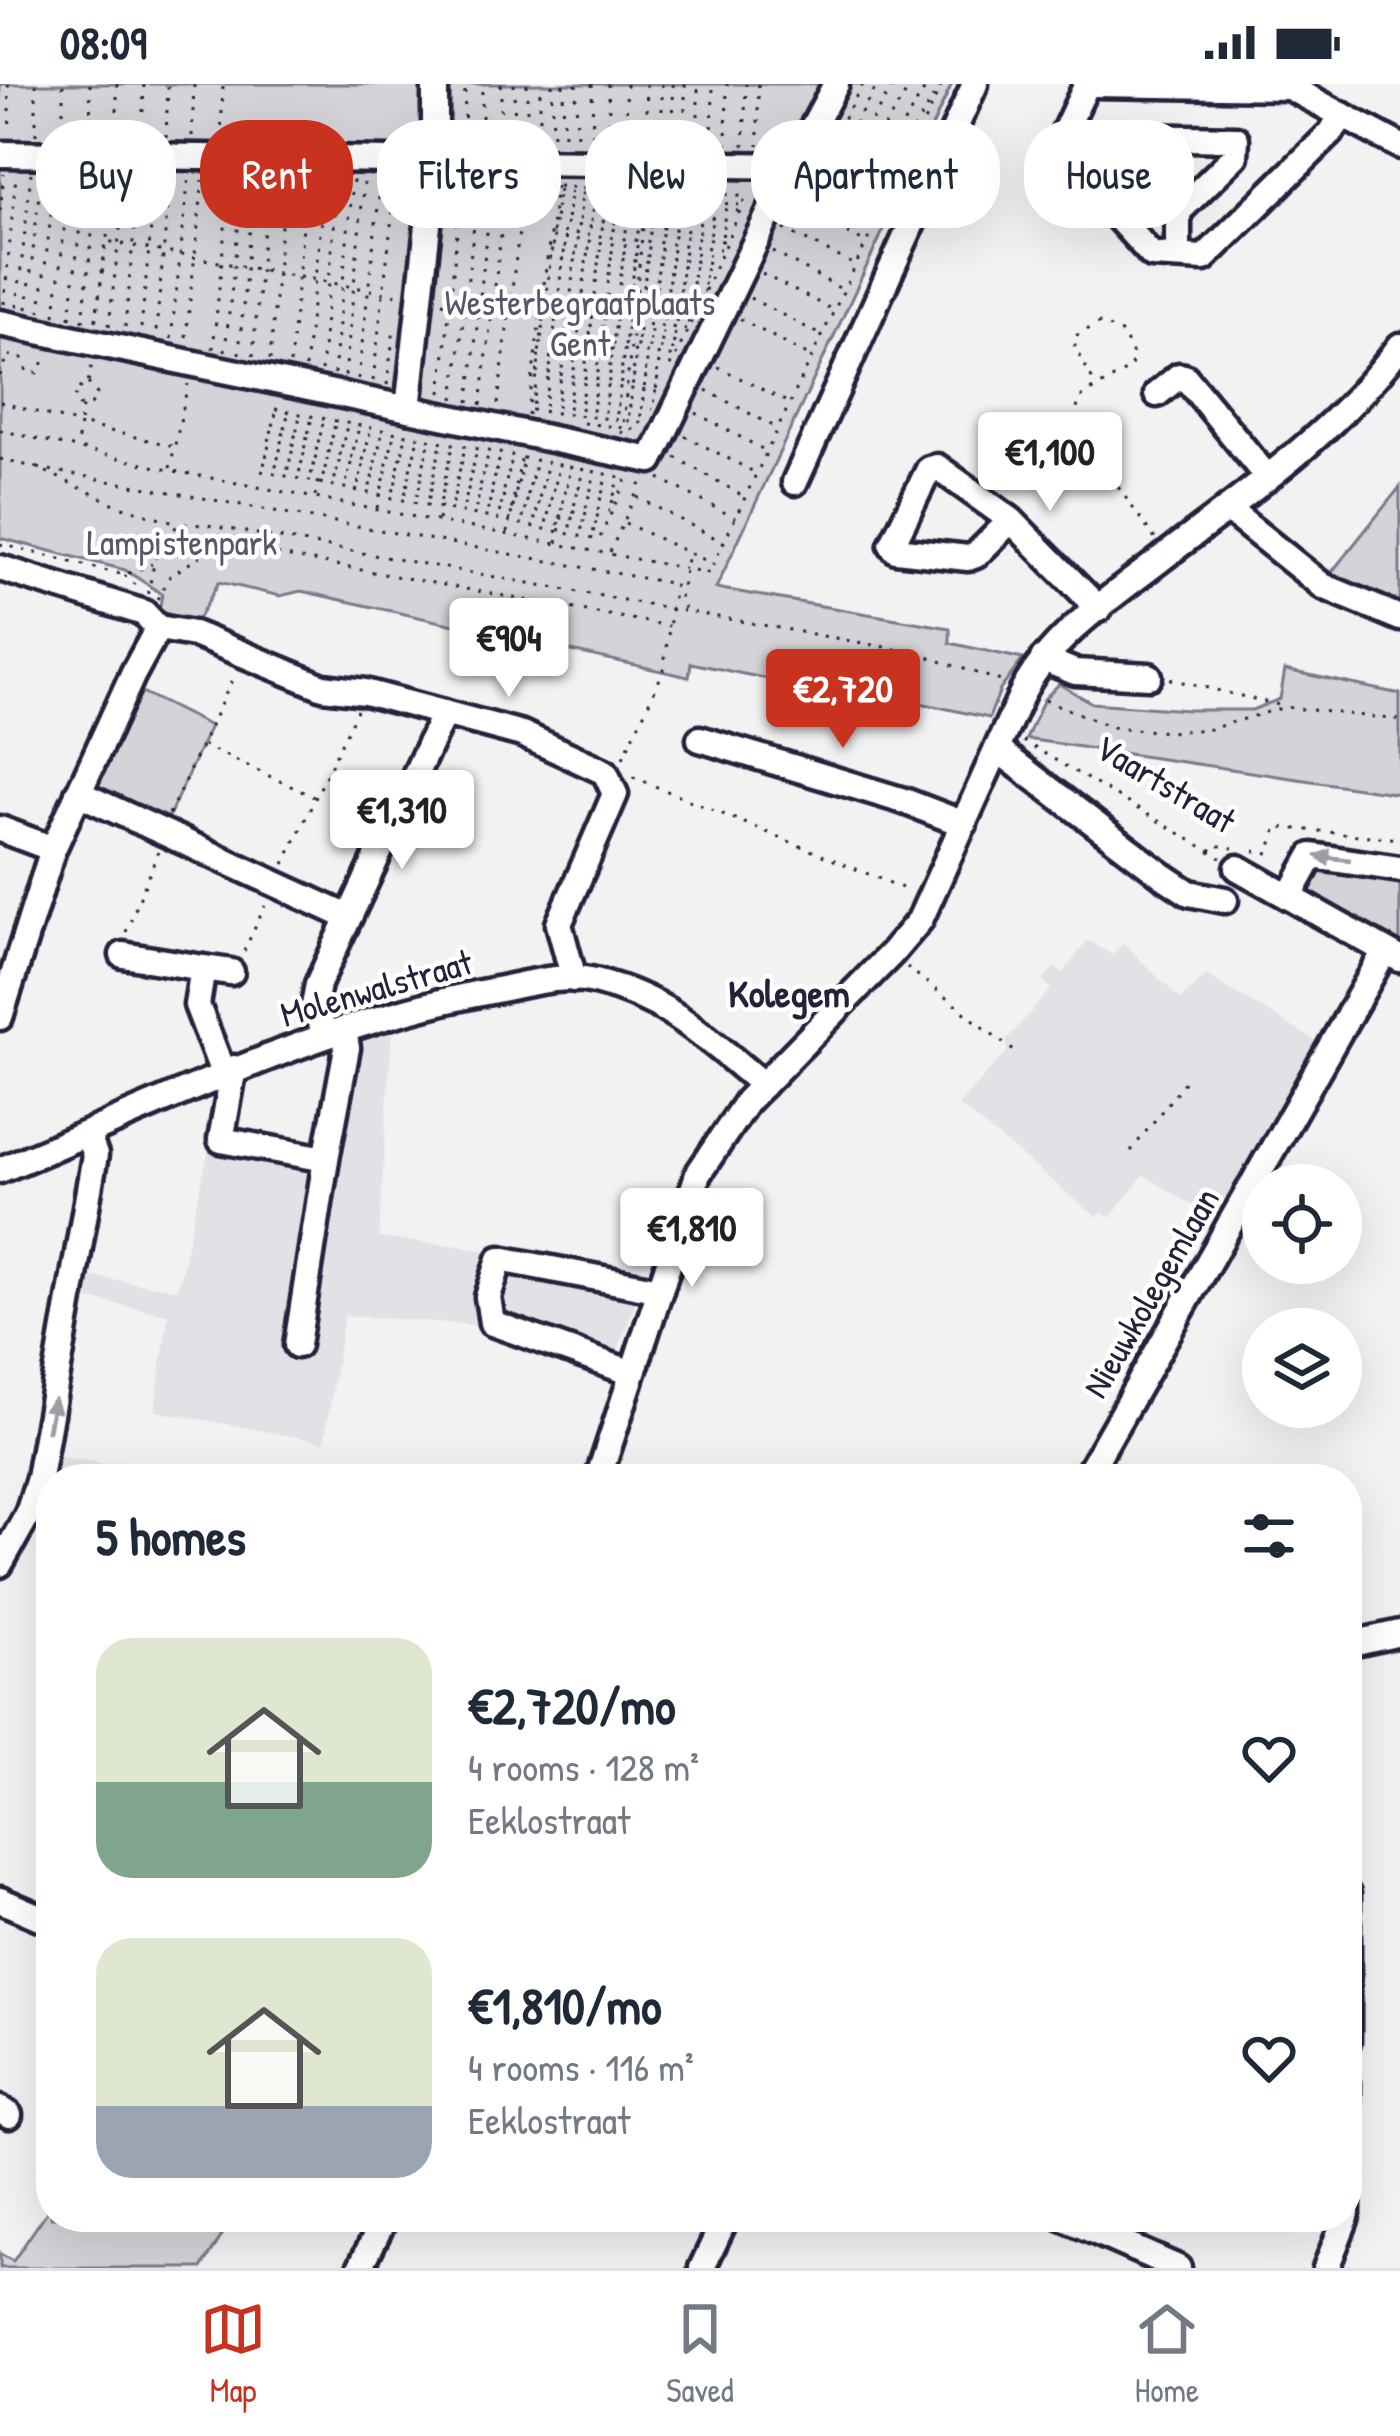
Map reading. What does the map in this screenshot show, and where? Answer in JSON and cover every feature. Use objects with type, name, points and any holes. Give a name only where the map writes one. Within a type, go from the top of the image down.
[{"type":"street","points":[[435,84],[435,120]]},
{"type":"street","points":[[820,120],[836,84]]},
{"type":"street","points":[[795,482],[975,84]]},
{"type":"street","points":[[1342,115],[1331,133],[1204,258],[1151,255],[1056,150],[1091,84],[1315,91],[1342,115],[1400,146]]},
{"type":"street","points":[[176,157],[377,160]]},
{"type":"street","points":[[400,416],[428,228]]},
{"type":"street","points":[[178,362],[400,416],[526,434],[575,456],[643,440],[684,352],[761,228]]},
{"type":"street","points":[[1178,228],[1178,256]]},
{"type":"street","points":[[603,1464],[698,1174],[727,1127],[892,953],[931,900],[1023,691],[1043,659],[1355,402],[1400,346]]},
{"type":"street","points":[[1157,394],[1179,376],[1185,377],[1267,477]]},
{"type":"street","points":[[1011,520],[968,558],[896,550],[892,544],[928,470],[937,467],[1011,520],[1099,609]]},
{"type":"street","points":[[1226,509],[1347,610],[1400,630]]},
{"type":"street","points":[[0,568],[179,629],[323,687],[365,692],[522,734],[612,774],[615,794],[559,924],[574,979]]},
{"type":"street","points":[[1323,586],[1400,618]]},
{"type":"street","points":[[0,1016],[53,849],[151,619]]},
{"type":"street","points":[[1043,659],[1075,672],[1149,676]]},
{"type":"street","points":[[297,1345],[347,1048],[314,1006],[318,984],[444,713]]},
{"type":"street","points":[[700,739],[964,824]]},
{"type":"street","points":[[1001,741],[1162,875],[1189,893],[1225,900]]},
{"type":"street","points":[[78,793],[348,917]]},
{"type":"street","points":[[0,829],[53,849]]},
{"type":"street","points":[[1290,896],[1312,856],[1400,869]]},
{"type":"street","name":"Vaartstraat","points":[[1238,868],[1392,956]]},
{"type":"street","points":[[123,955],[231,972]]},
{"type":"street","name":"Nieuwkolegemlaan","points":[[1094,1464],[1392,956]]},
{"type":"street","points":[[202,968],[196,1005],[228,1070],[221,1140],[326,1159]]},
{"type":"street","name":"Molenwalstraat","points":[[0,1170],[228,1070],[334,1032],[424,1003],[560,978],[590,980],[658,1002],[688,1021],[763,1085]]},
{"type":"street","points":[[41,1464],[95,1155],[87,1134]]},
{"type":"street","points":[[632,1373],[492,1323],[488,1297],[500,1259],[660,1290]]},
{"type":"street","points":[[0,1564],[28,1514],[36,1488]]},
{"type":"street","points":[[1362,1642],[1400,1633]]},
{"type":"street","points":[[0,1900],[36,1916]]},
{"type":"street","points":[[360,2268],[378,2232]]},
{"type":"street","points":[[702,2268],[719,2232]]},
{"type":"street","points":[[1096,2232],[1178,2268]]},
{"type":"street","points":[[1326,2268],[1340,2232]]},
{"type":"path","points":[[8,84],[89,120]]},
{"type":"path","points":[[36,84],[104,120]]},
{"type":"path","points":[[63,84],[117,120]]},
{"type":"path","points":[[90,84],[131,120]]},
{"type":"path","points":[[117,84],[145,120]]},
{"type":"path","points":[[144,84],[158,120]]},
{"type":"path","points":[[168,84],[170,120]]},
{"type":"path","points":[[176,147],[194,84]]},
{"type":"path","points":[[176,153],[224,84]]},
{"type":"path","points":[[465,84],[585,158]]},
{"type":"path","points":[[482,84],[585,157]]},
{"type":"path","points":[[501,84],[585,155]]},
{"type":"path","points":[[514,84],[585,153]]},
{"type":"path","points":[[526,84],[585,151]]},
{"type":"path","points":[[541,84],[585,147]]},
{"type":"path","points":[[552,84],[585,143]]},
{"type":"path","points":[[563,84],[585,136]]},
{"type":"path","points":[[576,84],[586,120]]},
{"type":"path","points":[[592,84],[595,120]]},
{"type":"path","points":[[604,120],[608,84]]},
{"type":"path","points":[[614,120],[626,84]]},
{"type":"path","points":[[625,120],[646,84]]},
{"type":"path","points":[[634,120],[662,84]]},
{"type":"path","points":[[640,120],[673,84]]},
{"type":"path","points":[[647,120],[685,84]]},
{"type":"path","points":[[654,120],[698,84]]},
{"type":"path","points":[[662,120],[712,84]]},
{"type":"path","points":[[670,120],[727,84]]},
{"type":"path","points":[[681,120],[746,84]]},
{"type":"path","points":[[688,120],[758,84]]},
{"type":"path","points":[[834,120],[863,84]]},
{"type":"path","points":[[856,120],[878,84]]},
{"type":"path","points":[[872,120],[894,84]]},
{"type":"path","points":[[889,120],[912,84]]},
{"type":"path","points":[[906,120],[928,84]]},
{"type":"path","points":[[919,120],[941,84]]},
{"type":"path","points":[[176,159],[329,282]]},
{"type":"path","points":[[176,159],[343,285]]},
{"type":"path","points":[[176,159],[354,287]]},
{"type":"path","points":[[176,159],[368,290]]},
{"type":"path","points":[[176,159],[383,292]]},
{"type":"path","points":[[176,160],[277,273]]},
{"type":"path","points":[[176,160],[298,277]]},
{"type":"path","points":[[176,160],[315,280]]},
{"type":"path","points":[[176,161],[260,270]]},
{"type":"path","points":[[176,162],[234,265]]},
{"type":"path","points":[[176,162],[246,267]]},
{"type":"path","points":[[176,163],[222,262],[178,362]]},
{"type":"path","points":[[176,171],[195,258],[178,362]]},
{"type":"path","points":[[450,303],[585,178]]},
{"type":"path","points":[[464,425],[465,305],[585,180]]},
{"type":"path","points":[[464,425],[479,307],[585,181]]},
{"type":"path","points":[[464,425],[492,309],[585,184]]},
{"type":"path","points":[[438,522],[453,452],[509,311],[585,187]]},
{"type":"path","points":[[746,196],[713,270],[719,289],[811,357]]},
{"type":"path","points":[[169,470],[175,446],[178,362],[176,199]]},
{"type":"path","points":[[0,211],[36,200]]},
{"type":"path","points":[[727,207],[740,208]]},
{"type":"path","points":[[561,220],[727,238]]},
{"type":"path","points":[[727,223],[733,224]]},
{"type":"path","points":[[727,224],[733,224]]},
{"type":"path","points":[[118,244],[128,228]]},
{"type":"path","points":[[141,228],[133,246],[178,362]]},
{"type":"path","points":[[154,228],[149,249],[178,362]]},
{"type":"path","points":[[166,228],[163,252],[178,362]]},
{"type":"path","points":[[175,228],[178,362]]},
{"type":"path","points":[[175,228],[178,362]]},
{"type":"path","points":[[175,228],[178,362]]},
{"type":"path","points":[[175,228],[178,362]]},
{"type":"path","points":[[175,228],[178,362]]},
{"type":"path","points":[[175,228],[178,362]]},
{"type":"path","points":[[175,228],[178,362]]},
{"type":"path","points":[[175,228],[178,362]]},
{"type":"path","points":[[506,535],[526,434],[551,228]]},
{"type":"path","points":[[775,228],[843,290]]},
{"type":"path","points":[[782,228],[855,265]]},
{"type":"path","points":[[799,228],[866,244]]},
{"type":"path","points":[[643,229],[624,420],[643,440]]},
{"type":"path","points":[[550,234],[719,256]]},
{"type":"path","points":[[509,311],[106,242],[178,362],[275,412],[623,488]]},
{"type":"path","points":[[118,244],[178,362],[330,423],[400,416],[526,434],[575,456],[643,440],[756,473]]},
{"type":"path","points":[[641,244],[722,249]]},
{"type":"path","points":[[549,248],[716,263]]},
{"type":"path","points":[[549,248],[713,270]]},
{"type":"path","points":[[547,258],[639,269],[719,289],[821,335]]},
{"type":"path","points":[[178,362],[234,265]]},
{"type":"path","points":[[178,362],[246,267]]},
{"type":"path","points":[[546,267],[719,289],[833,310]]},
{"type":"path","points":[[178,362],[260,270]]},
{"type":"path","points":[[178,362],[277,273]]},
{"type":"path","points":[[178,362],[298,277]]},
{"type":"path","points":[[545,277],[719,289]]},
{"type":"path","points":[[178,362],[315,280]]},
{"type":"path","points":[[178,362],[329,282]]},
{"type":"path","points":[[178,362],[343,285]]},
{"type":"path","points":[[178,362],[354,287]]},
{"type":"path","points":[[544,287],[636,297],[719,289]]},
{"type":"path","points":[[704,291],[719,289]]},
{"type":"path","points":[[261,471],[599,540],[684,352],[684,336],[693,315],[719,289]]},
{"type":"path","points":[[0,376],[7,355],[22,358],[27,372],[37,373],[178,362],[368,290]]},
{"type":"path","points":[[82,407],[73,398],[74,392],[88,383],[178,362],[383,292]]},
{"type":"path","points":[[542,301],[693,315]]},
{"type":"path","points":[[542,301],[687,329]]},
{"type":"path","points":[[450,303],[464,425]]},
{"type":"path","points":[[541,311],[690,322]]},
{"type":"path","points":[[540,320],[684,336]]},
{"type":"path","points":[[1091,391],[1092,379],[1074,344],[1077,335],[1100,323],[1124,334],[1134,357],[1130,368],[1079,400],[1074,425],[1166,555]]},
{"type":"path","points":[[539,328],[684,352]]},
{"type":"path","points":[[538,336],[684,352],[789,404]]},
{"type":"path","points":[[536,350],[632,346]]},
{"type":"path","points":[[536,350],[630,359],[766,452]]},
{"type":"path","points":[[536,350],[629,368],[777,428]]},
{"type":"path","points":[[535,364],[629,375],[669,385]]},
{"type":"path","points":[[534,371],[628,386]]},
{"type":"path","points":[[533,378],[669,385]]},
{"type":"path","points":[[82,407],[91,405],[97,394],[88,383]]},
{"type":"path","points":[[532,387],[626,398],[669,385]]},
{"type":"path","points":[[531,395],[625,406]]},
{"type":"path","points":[[0,402],[175,446]]},
{"type":"path","points":[[530,403],[624,420],[643,440],[745,496]]},
{"type":"path","points":[[625,406],[643,440]]},
{"type":"path","points":[[76,448],[82,407]]},
{"type":"path","points":[[257,487],[275,412]]},
{"type":"path","points":[[377,510],[400,416]]},
{"type":"path","points":[[526,434],[624,420]]},
{"type":"path","points":[[624,420],[643,440]]},
{"type":"path","points":[[315,498],[330,423]]},
{"type":"path","points":[[272,424],[620,495]]},
{"type":"path","points":[[270,431],[616,502]]},
{"type":"path","points":[[268,439],[514,495]]},
{"type":"path","points":[[267,447],[612,512]]},
{"type":"path","points":[[265,455],[606,525]]},
{"type":"path","points":[[556,544],[575,456]]},
{"type":"path","points":[[0,459],[675,584],[663,672],[612,774],[931,900]]},
{"type":"path","points":[[263,463],[602,532]]},
{"type":"path","points":[[38,468],[119,506],[180,524],[207,525],[912,652],[1112,727],[1167,732],[1210,729],[1285,707]]},
{"type":"path","points":[[608,554],[646,472],[735,518]]},
{"type":"path","points":[[636,496],[723,542]]},
{"type":"path","points":[[565,505],[609,518]]},
{"type":"path","points":[[624,522],[713,564]]},
{"type":"path","points":[[151,619],[154,563],[165,536],[180,524]]},
{"type":"path","points":[[0,544],[124,575],[154,563]]},
{"type":"path","points":[[151,619],[170,576],[219,544],[671,626]]},
{"type":"path","points":[[686,611],[680,597],[688,553]]},
{"type":"path","points":[[123,955],[125,935],[164,833],[244,655]]},
{"type":"path","points":[[1149,676],[1285,707],[1400,720]]},
{"type":"path","points":[[231,972],[349,725]]},
{"type":"path","name":"Vaartstraat","points":[[1001,741],[1238,868]]},
{"type":"path","points":[[202,744],[316,798]]},
{"type":"path","points":[[892,953],[1019,1055]]},
{"type":"path","points":[[1131,1151],[1188,1077]]},
{"type":"shaded area","points":[[1088,940],[1112,955],[1124,943],[1180,999],[1206,975],[1319,1043],[1247,1164],[1242,1164],[1242,1172],[1214,1219],[1144,1175],[1110,1217],[1102,1212],[1097,1217],[958,1105],[1007,1052],[1007,1039],[1051,989],[1043,981],[1054,967],[1063,973]]},
{"type":"shaded area","points":[[392,1031],[379,1238],[460,1246],[643,1281],[609,1374],[472,1325],[344,1315],[324,1442],[155,1411],[168,1314],[84,1298],[87,1276],[177,1289],[222,1093],[226,1135],[325,1152],[337,1048]]},
{"type":"shaded area","points":[[56,1456],[106,1464],[55,1464]]},
{"type":"green space","name":"Westerbegraafplaats Gent","points":[[0,84],[952,84],[935,120],[751,120],[751,228],[885,228],[716,588],[950,628],[950,643],[1023,659],[1000,690],[989,718],[847,687],[845,695],[691,663],[689,677],[301,591],[280,596],[219,582],[196,623],[159,611],[162,594],[125,570],[0,538]]},
{"type":"green space","points":[[1400,487],[1400,609],[1327,578]]},
{"type":"green space","points":[[1285,670],[1400,694],[1400,794],[1026,739],[1044,699],[1059,684],[1092,703],[1252,710],[1280,699]]},
{"type":"green space","points":[[142,692],[210,726],[168,818],[94,785]]},
{"type":"green space","points":[[1333,866],[1400,877],[1400,945],[1304,892],[1316,869]]},
{"type":"green space","points":[[36,2228],[36,2232],[224,2232],[202,2268],[0,2268],[0,2254],[13,2261]]},
{"type":"district","name":"Kolegem","points":[[789,992]]},
{"type":"park label","name":"Lampistenpark","points":[[182,541]]}]
